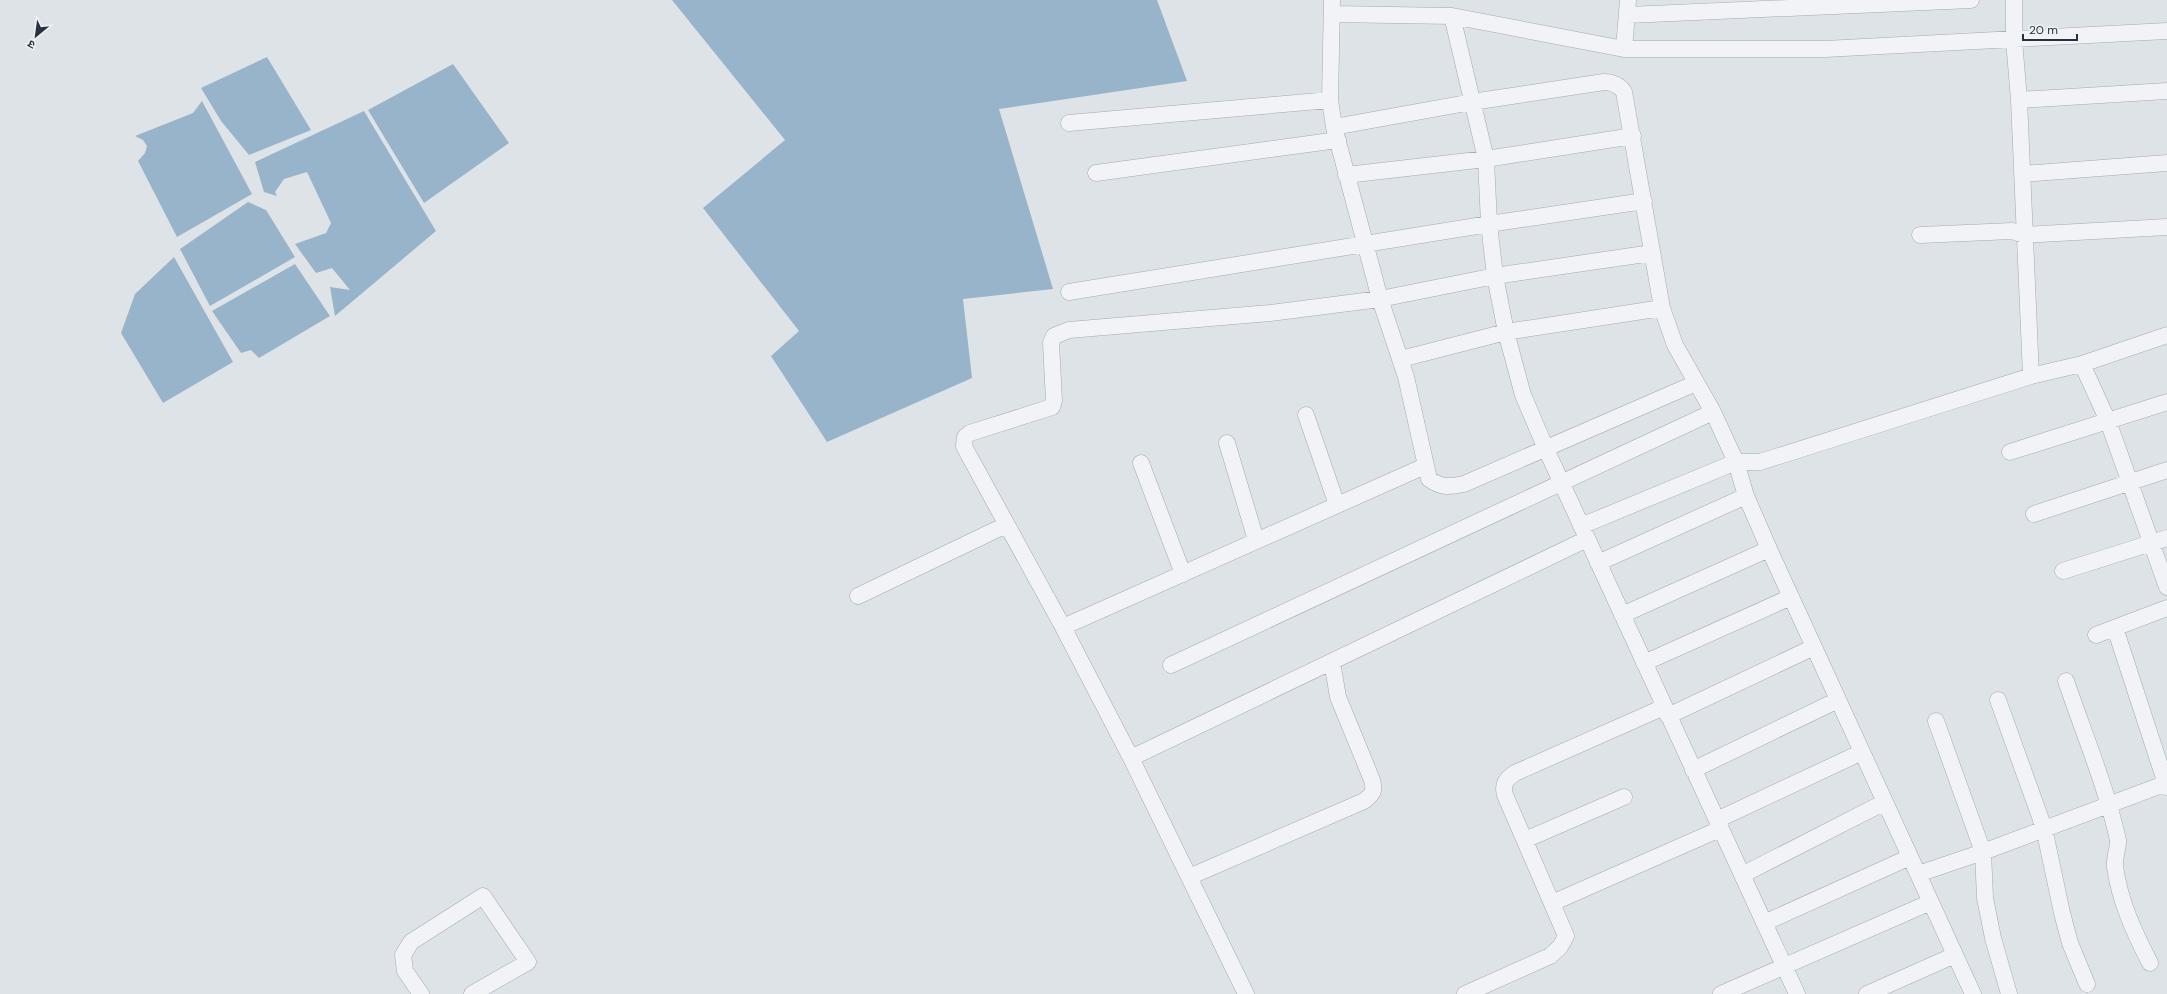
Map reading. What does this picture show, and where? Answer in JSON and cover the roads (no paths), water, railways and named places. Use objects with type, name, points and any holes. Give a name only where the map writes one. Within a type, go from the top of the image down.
[{"type":"street","points":[[1624,49],[1628,7],[1971,0]]},
{"type":"street","points":[[2014,0],[2014,40],[2019,100],[2031,376]]},
{"type":"street","points":[[1696,383],[1464,484],[1446,487],[1438,486],[1429,478],[1401,359],[1380,299],[1336,134],[1330,100],[1332,7],[1452,16],[1624,49],[1825,49],[2167,31]]},
{"type":"street","points":[[1452,16],[1486,160],[1489,224],[1495,276],[1506,332],[1523,395],[1561,483],[1797,994]]},
{"type":"street","points":[[1096,173],[1336,134],[1472,102],[1612,82],[1620,86],[1624,92],[1634,136],[1662,308],[1675,345],[1713,412],[1736,462],[1746,496],[1769,549],[1974,994]]},
{"type":"street","points":[[2019,100],[2167,91]]},
{"type":"street","points":[[1068,123],[1330,100]]},
{"type":"street","points":[[1346,175],[1486,160],[1634,136]]},
{"type":"street","points":[[2022,174],[2167,163]]},
{"type":"street","points":[[1069,292],[1149,277],[1644,201]]},
{"type":"street","points":[[1920,235],[2012,231],[2025,235],[2167,227]]},
{"type":"street","points":[[1246,994],[1131,758],[1063,627],[967,452],[964,446],[965,437],[970,433],[1052,407],[1054,401],[1051,343],[1054,336],[1060,332],[1270,313],[1380,299],[1495,276],[1652,253]]},
{"type":"street","points":[[1401,359],[1506,332],[1662,308]]},
{"type":"street","points":[[1131,758],[1332,662],[1584,532],[1736,462],[1760,462],[2031,376],[2082,364],[2167,335]]},
{"type":"street","points":[[2082,364],[2108,421],[2167,587]]},
{"type":"street","points":[[2010,452],[2167,402]]},
{"type":"street","points":[[1170,665],[1713,412]]},
{"type":"street","points":[[1306,415],[1337,505]]},
{"type":"street","points":[[1227,443],[1256,540]]},
{"type":"street","points":[[1141,463],[1183,574]]},
{"type":"street","points":[[1063,627],[1425,466]]},
{"type":"street","points":[[2034,514],[2167,470]]},
{"type":"street","points":[[1598,563],[1746,496]]},
{"type":"street","points":[[858,596],[1006,525]]},
{"type":"street","points":[[2062,571],[2167,538]]},
{"type":"street","points":[[1622,615],[1769,549]]},
{"type":"street","points":[[1644,663],[1791,597]]},
{"type":"street","points":[[2096,635],[2167,608]]},
{"type":"street","points":[[1918,874],[1983,852],[2108,804],[2167,784],[2115,628]]},
{"type":"street","points":[[1465,994],[1550,956],[1560,948],[1566,936],[1503,787],[1507,778],[1515,773],[1666,711],[1814,647]]},
{"type":"street","points":[[1189,877],[1364,801],[1373,793],[1374,789],[1372,780],[1338,697],[1332,662]]},
{"type":"street","points":[[2066,681],[2108,804],[2119,843],[2114,859],[2119,892],[2131,927],[2150,964]]},
{"type":"street","points":[[1693,770],[1838,700]]},
{"type":"street","points":[[1998,700],[2044,828],[2070,943],[2087,984]]},
{"type":"street","points":[[1936,721],[1983,852],[1985,898],[1993,938],[2009,994]]},
{"type":"street","points":[[1552,903],[1719,825],[1862,752]]},
{"type":"street","points":[[1525,840],[1624,797]]},
{"type":"street","points":[[1742,875],[1885,802]]},
{"type":"street","points":[[1764,923],[1910,857]]},
{"type":"street","points":[[421,994],[405,971],[403,956],[411,942],[483,896],[528,962],[472,994]]},
{"type":"street","points":[[1721,994],[1931,902]]},
{"type":"street","points":[[1867,994],[1955,955]]},
{"type":"water","points":[[672,0],[1157,0],[1187,81],[999,109],[1053,289],[963,299],[972,378],[827,442],[771,356],[799,331],[703,208],[785,140]]},
{"type":"water","points":[[267,57],[311,130],[249,155],[221,121],[201,88]]},
{"type":"water","points":[[453,64],[509,143],[424,203],[368,110]]},
{"type":"water","points":[[202,101],[252,194],[177,237],[138,161],[145,153],[147,146],[143,140],[135,136],[193,113]]},
{"type":"water","points":[[364,111],[436,231],[335,316],[330,287],[350,290],[332,268],[316,273],[295,244],[326,233],[331,223],[307,172],[284,179],[275,192],[277,196],[264,192],[255,162]]},
{"type":"water","points":[[248,202],[266,210],[295,257],[210,306],[180,249]]},
{"type":"water","points":[[174,257],[233,362],[163,403],[121,333],[135,294]]},
{"type":"water","points":[[295,264],[330,316],[259,358],[251,350],[241,353],[212,311]]}]
